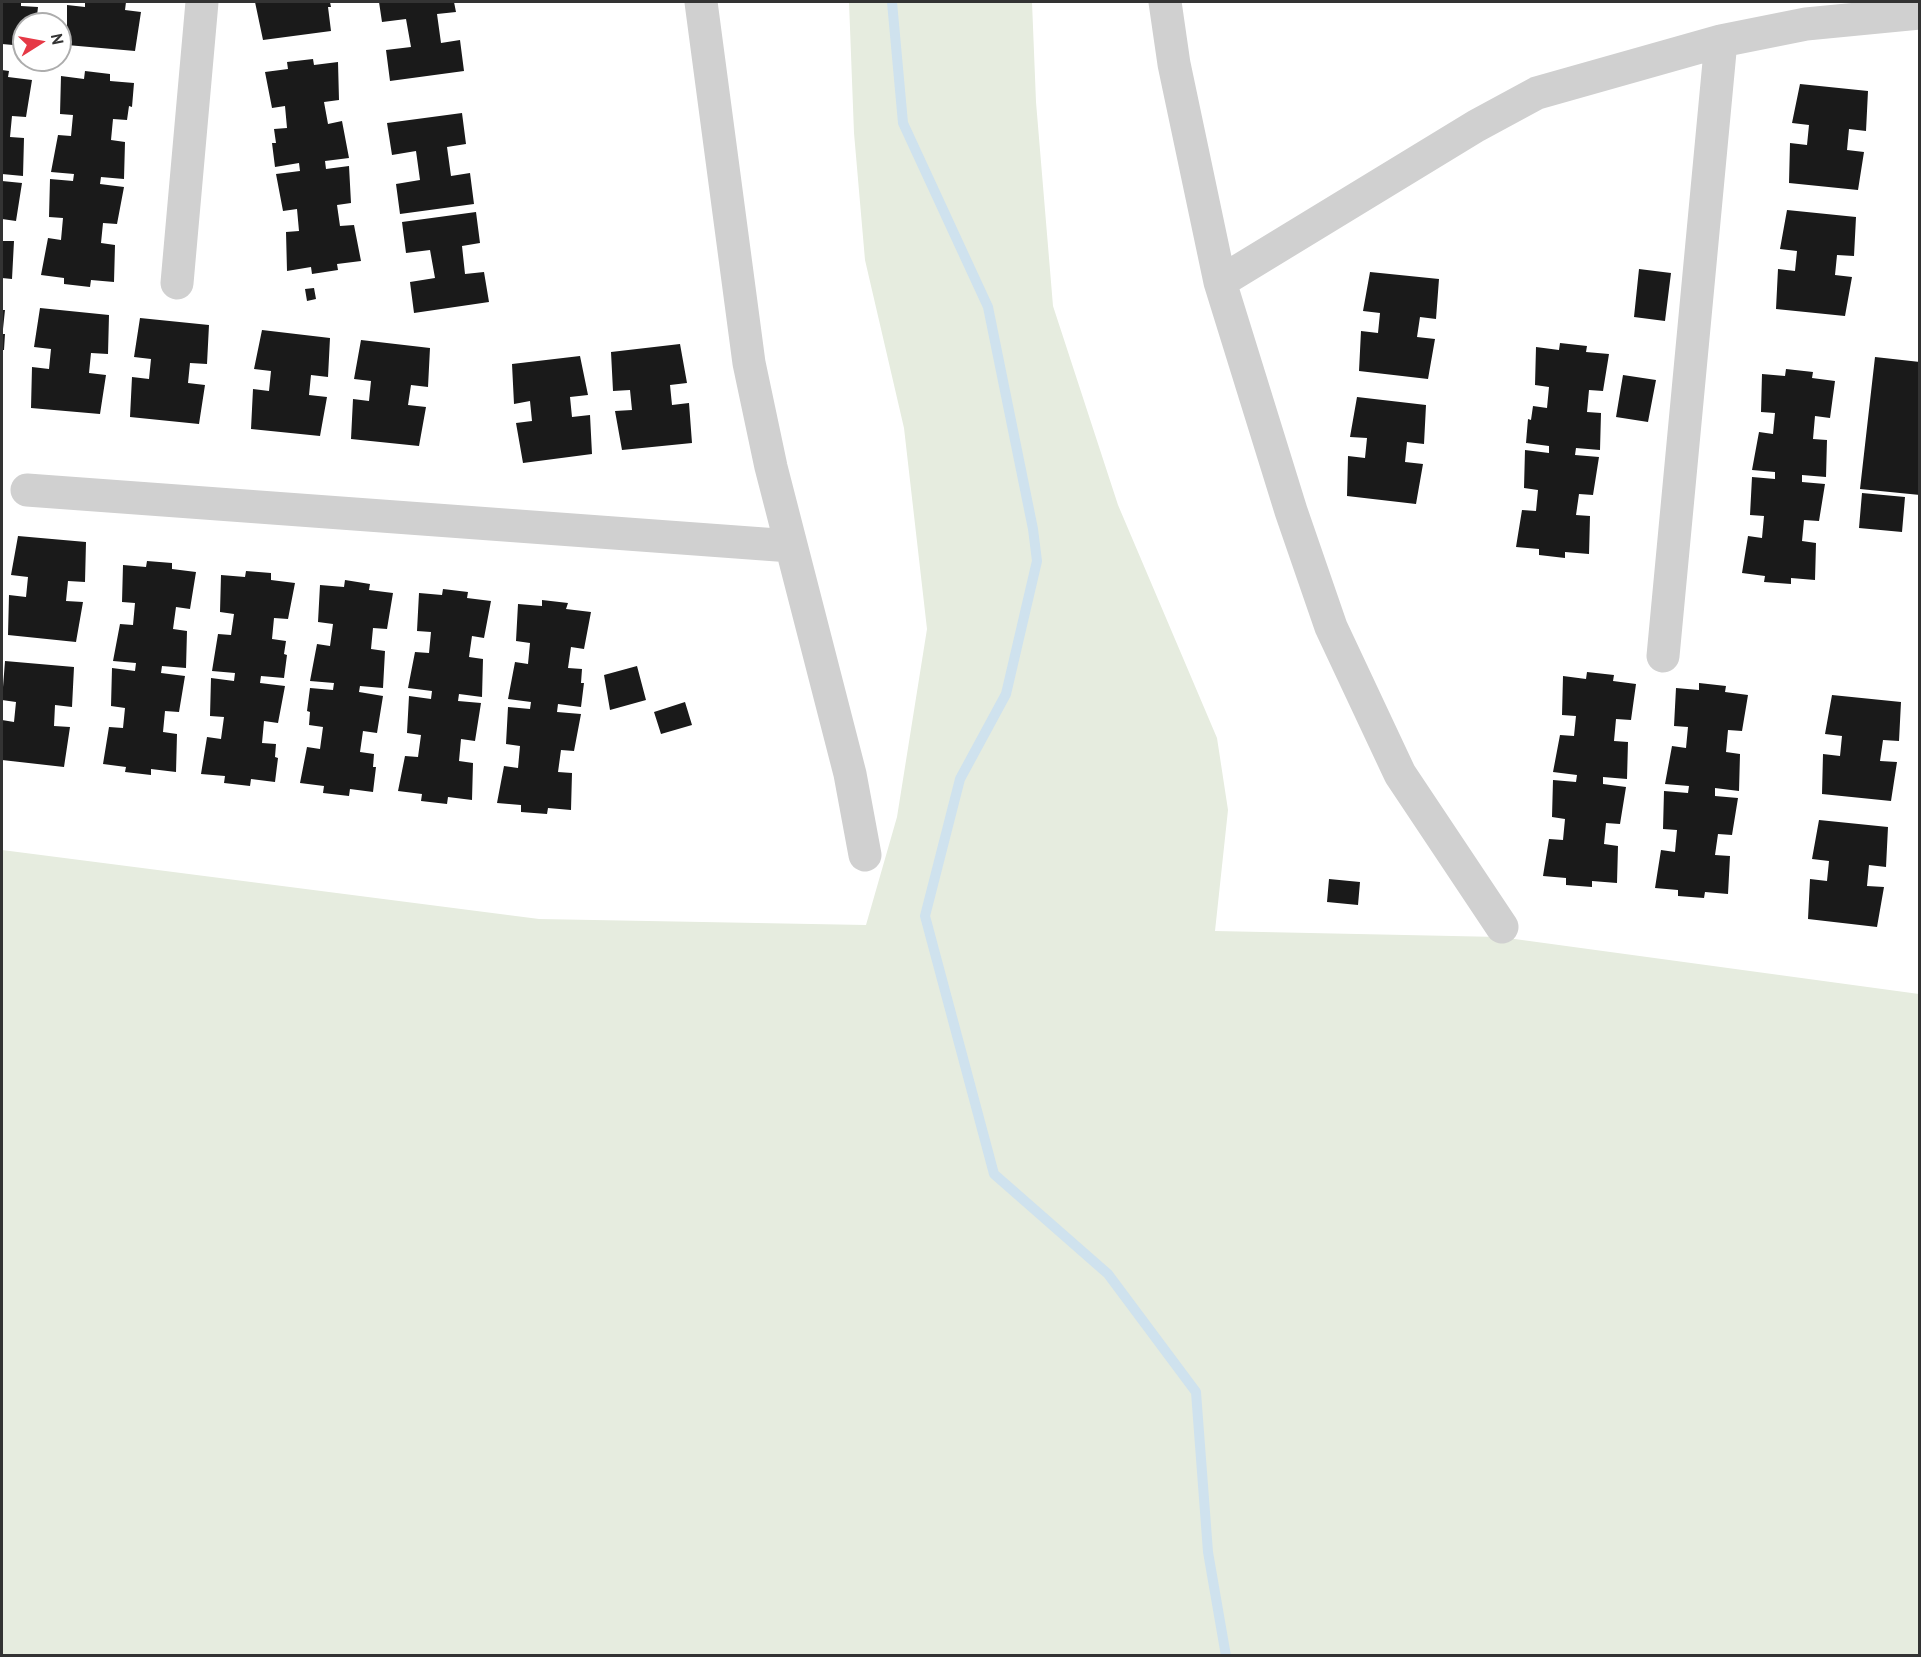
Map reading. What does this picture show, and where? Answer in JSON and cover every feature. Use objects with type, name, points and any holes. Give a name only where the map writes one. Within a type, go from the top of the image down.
[{"type":"street","points":[[177,283],[202,2]]},
{"type":"street","points":[[701,2],[749,363],[771,467],[850,774],[865,855]]},
{"type":"street","points":[[1165,2],[1174,64],[1220,282],[1291,511],[1331,627],[1400,774],[1502,927]]},
{"type":"street","points":[[1220,282],[1476,126],[1537,93],[1721,41],[1806,24],[1920,13]]},
{"type":"street","points":[[1663,656],[1721,41]]},
{"type":"street","points":[[27,490],[791,546]]},
{"type":"shaded area","points":[[849,2],[1032,2],[1036,102],[1053,306],[1118,505],[1217,738],[1228,810],[1215,931],[1500,937],[1919,994],[1919,1655],[2,1656],[2,850],[539,919],[866,925],[897,817],[927,629],[904,428],[865,260],[854,133]]},
{"type":"building","points":[[2,2],[21,2],[21,6],[38,7],[37,12],[12,12],[12,45],[2,44]]},
{"type":"building","points":[[85,2],[126,2],[125,10],[141,12],[135,51],[72,45],[72,12],[67,12],[67,5],[85,7]]},
{"type":"building","points":[[255,2],[330,2],[331,7],[328,7],[331,31],[263,40]]},
{"type":"building","points":[[379,2],[454,2],[456,12],[437,14],[441,43],[460,40],[464,71],[390,81],[386,50],[411,47],[406,19],[382,22]]},
{"type":"building","points":[[313,59],[314,65],[338,62],[339,100],[324,102],[328,124],[342,121],[349,158],[325,161],[326,169],[349,166],[351,203],[337,205],[340,226],[354,225],[361,261],[337,264],[338,270],[312,274],[311,267],[287,271],[286,232],[299,231],[297,209],[283,211],[276,174],[300,171],[299,163],[275,167],[272,143],[276,143],[274,129],[287,128],[285,106],[272,108],[265,72],[288,69],[287,62]]},
{"type":"building","points":[[2,70],[9,71],[8,77],[32,80],[26,117],[12,116],[10,137],[24,138],[23,176],[2,174]]},
{"type":"building","points":[[85,71],[110,74],[110,81],[134,83],[132,107],[129,106],[127,120],[113,119],[111,140],[125,142],[124,179],[101,177],[100,184],[124,187],[117,224],[103,223],[101,243],[115,245],[114,282],[91,280],[90,287],[64,284],[64,278],[41,275],[48,238],[61,240],[63,218],[49,217],[50,179],[73,181],[74,174],[51,172],[58,135],[71,136],[73,115],[60,114],[61,76],[84,79]]},
{"type":"building","points":[[1800,84],[1868,91],[1866,131],[1849,129],[1847,150],[1864,152],[1858,190],[1789,183],[1790,143],[1807,145],[1809,125],[1792,123]]},
{"type":"building","points":[[462,113],[466,144],[447,147],[451,176],[470,173],[474,204],[400,214],[396,184],[420,180],[416,151],[392,155],[387,123]]},
{"type":"building","points":[[2,181],[22,183],[16,221],[2,219]]},
{"type":"building","points":[[1787,210],[1856,217],[1854,256],[1837,255],[1835,275],[1852,277],[1845,316],[1776,309],[1778,269],[1795,271],[1797,251],[1780,249]]},
{"type":"building","points":[[476,212],[480,243],[462,246],[465,274],[484,272],[489,302],[414,313],[410,282],[435,278],[430,250],[406,253],[402,222]]},
{"type":"building","points":[[2,241],[14,241],[12,279],[2,278]]},
{"type":"building","points":[[1639,269],[1671,273],[1665,321],[1634,317]]},
{"type":"building","points":[[1370,272],[1439,279],[1436,319],[1420,317],[1417,337],[1435,339],[1428,379],[1359,371],[1361,331],[1378,333],[1380,313],[1363,311]]},
{"type":"building","points":[[314,288],[316,299],[307,301],[305,289]]},
{"type":"building","points":[[40,308],[109,315],[108,354],[91,353],[89,373],[106,375],[100,414],[31,408],[32,367],[49,369],[51,349],[34,347]]},
{"type":"building","points":[[2,310],[5,310],[3,329],[2,329]]},
{"type":"building","points":[[140,318],[209,325],[207,364],[190,363],[188,383],[205,385],[199,424],[130,417],[132,377],[149,379],[151,359],[134,357]]},
{"type":"building","points":[[262,330],[330,338],[328,377],[311,375],[309,395],[327,397],[320,436],[251,429],[253,389],[269,391],[271,371],[254,369]]},
{"type":"building","points":[[2,334],[5,334],[4,350],[2,350]]},
{"type":"building","points":[[361,340],[430,348],[428,387],[411,385],[408,405],[426,407],[419,446],[351,439],[353,399],[369,401],[371,381],[354,379]]},
{"type":"building","points":[[1560,343],[1587,346],[1586,352],[1609,354],[1603,391],[1589,390],[1587,412],[1601,413],[1600,450],[1576,448],[1575,455],[1599,457],[1593,495],[1579,494],[1576,515],[1590,516],[1589,554],[1565,552],[1565,558],[1539,555],[1539,549],[1516,547],[1522,510],[1536,511],[1538,490],[1524,488],[1525,450],[1549,453],[1549,446],[1526,443],[1528,419],[1531,420],[1533,406],[1547,408],[1549,387],[1535,385],[1536,347],[1559,350]]},
{"type":"building","points":[[680,344],[687,383],[670,385],[672,405],[689,403],[692,443],[622,450],[615,411],[632,410],[630,390],[613,391],[611,352]]},
{"type":"building","points":[[580,356],[588,395],[570,397],[572,417],[590,415],[592,454],[523,463],[516,423],[532,421],[530,401],[514,404],[512,364]]},
{"type":"building","points":[[1875,357],[1920,362],[1920,495],[1860,489]]},
{"type":"building","points":[[1786,369],[1813,372],[1812,378],[1835,381],[1830,418],[1815,416],[1813,439],[1827,440],[1826,477],[1802,475],[1802,482],[1825,484],[1819,521],[1804,520],[1802,541],[1816,543],[1815,580],[1791,578],[1791,584],[1764,582],[1765,576],[1742,573],[1748,536],[1762,538],[1764,516],[1750,515],[1752,477],[1775,479],[1775,472],[1752,470],[1759,432],[1773,434],[1775,413],[1761,412],[1762,374],[1785,376]]},
{"type":"building","points":[[1623,375],[1656,380],[1648,422],[1616,417]]},
{"type":"building","points":[[1357,397],[1426,405],[1424,444],[1407,442],[1405,462],[1423,464],[1416,504],[1347,496],[1348,456],[1365,458],[1367,438],[1350,437]]},
{"type":"building","points":[[1862,493],[1905,497],[1902,532],[1859,528]]},
{"type":"building","points":[[18,536],[86,542],[85,582],[68,581],[66,601],[83,602],[76,642],[8,635],[9,595],[26,597],[28,577],[11,575]]},
{"type":"building","points":[[147,561],[172,563],[172,569],[196,572],[190,609],[176,607],[173,629],[187,631],[186,668],[162,666],[161,673],[185,676],[179,712],[165,711],[163,732],[177,734],[176,772],[151,769],[151,775],[125,772],[126,767],[103,764],[109,727],[123,728],[125,708],[111,706],[112,668],[135,671],[136,663],[113,661],[120,624],[133,625],[135,603],[122,602],[123,565],[146,567]]},
{"type":"building","points":[[246,571],[271,573],[271,580],[295,583],[288,619],[274,618],[272,639],[286,641],[284,678],[261,676],[260,683],[285,686],[278,723],[264,721],[262,743],[276,744],[275,757],[278,758],[275,782],[251,779],[250,786],[224,783],[225,776],[201,774],[207,737],[221,739],[224,717],[210,716],[211,678],[234,681],[235,673],[212,671],[218,634],[231,635],[234,614],[220,612],[221,575],[245,577]]},
{"type":"building","points":[[345,580],[370,584],[369,590],[393,593],[387,629],[373,628],[371,649],[385,651],[383,688],[360,686],[359,692],[383,696],[377,733],[363,731],[360,752],[374,754],[373,767],[376,767],[373,792],[350,789],[349,796],[323,793],[324,786],[300,783],[307,747],[320,749],[323,727],[309,725],[310,712],[307,711],[310,688],[333,690],[334,683],[310,681],[317,644],[330,646],[333,624],[318,622],[320,585],[344,587]]},
{"type":"building","points":[[443,589],[468,592],[467,598],[491,601],[484,638],[472,636],[469,657],[483,659],[482,697],[459,694],[458,701],[481,703],[475,741],[461,739],[459,761],[473,763],[472,800],[448,797],[447,804],[421,801],[422,794],[398,791],[405,756],[418,757],[421,735],[407,733],[409,696],[431,699],[432,691],[408,688],[415,652],[429,653],[431,632],[417,631],[419,593],[442,595]]},
{"type":"building","points":[[542,600],[568,603],[566,609],[591,612],[584,649],[571,647],[568,668],[582,669],[581,683],[584,683],[581,707],[558,704],[557,712],[581,714],[574,751],[561,750],[558,772],[572,773],[571,810],[548,808],[547,814],[521,812],[521,805],[497,803],[504,766],[518,768],[520,746],[506,744],[508,707],[530,709],[531,702],[508,699],[515,662],[528,664],[530,643],[516,641],[518,604],[542,606]]},
{"type":"building","points":[[5,661],[74,667],[72,707],[55,705],[54,726],[70,727],[64,767],[2,760],[2,720],[14,722],[16,702],[2,700]]},
{"type":"building","points":[[637,666],[646,700],[610,710],[604,675]]},
{"type":"building","points":[[1587,672],[1614,675],[1613,681],[1636,684],[1631,720],[1616,719],[1614,741],[1628,742],[1627,779],[1603,777],[1603,784],[1626,787],[1620,824],[1606,823],[1604,844],[1618,846],[1617,883],[1592,881],[1592,887],[1566,885],[1566,878],[1543,876],[1549,839],[1563,840],[1565,819],[1552,817],[1553,780],[1576,782],[1577,775],[1553,772],[1560,735],[1574,736],[1576,716],[1562,715],[1563,676],[1586,679]]},
{"type":"building","points":[[1699,683],[1726,686],[1725,692],[1748,695],[1742,731],[1728,730],[1726,752],[1740,754],[1739,791],[1715,788],[1715,796],[1738,798],[1732,835],[1718,834],[1715,855],[1730,856],[1728,894],[1705,892],[1704,898],[1678,896],[1678,890],[1655,888],[1661,850],[1675,852],[1677,830],[1663,829],[1664,791],[1688,793],[1689,786],[1665,784],[1672,746],[1686,748],[1688,727],[1674,726],[1676,688],[1699,690]]},
{"type":"building","points":[[1832,695],[1901,702],[1899,741],[1883,740],[1880,761],[1897,762],[1891,801],[1822,794],[1823,754],[1840,756],[1842,736],[1825,734]]},
{"type":"building","points":[[685,702],[692,725],[661,734],[654,712]]},
{"type":"building","points":[[1819,820],[1888,827],[1886,867],[1869,865],[1867,886],[1884,887],[1877,927],[1808,919],[1810,879],[1827,881],[1829,861],[1812,859]]},
{"type":"building","points":[[1329,879],[1360,882],[1358,905],[1327,902]]},
{"type":"waterway","points":[[892,2],[903,123],[988,307],[1033,529],[1037,561],[1006,694],[960,779],[925,916],[994,1174],[1108,1274],[1196,1392],[1208,1552],[1226,1656]]}]
